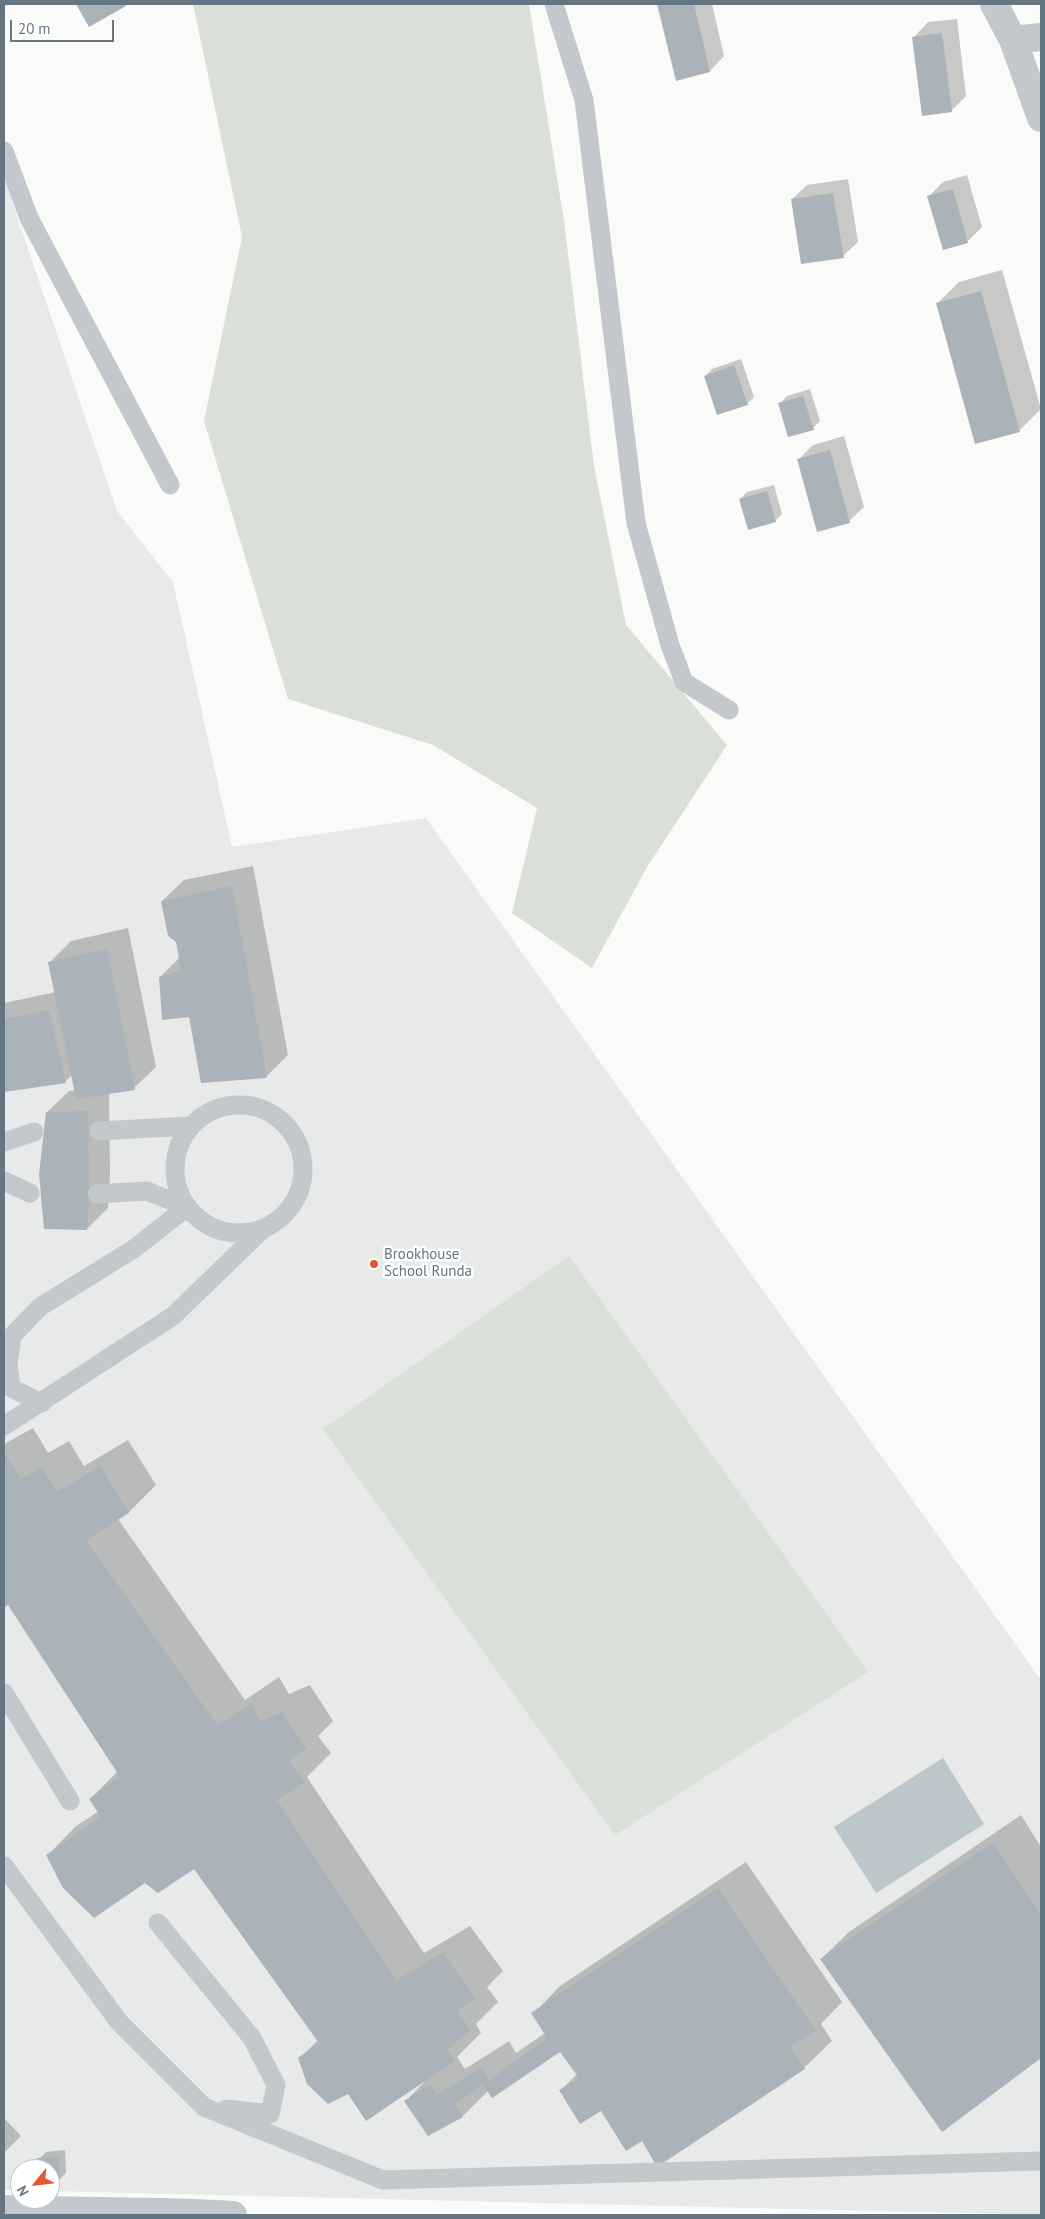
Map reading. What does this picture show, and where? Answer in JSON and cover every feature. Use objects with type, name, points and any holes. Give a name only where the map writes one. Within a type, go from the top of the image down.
[{"type":"street","points":[[994,4],[1013,40],[1041,118]]},
{"type":"street","points":[[1013,40],[1041,37]]},
{"type":"street","points":[[4,2209],[76,2212],[169,2211],[233,2215]]},
{"type":"lane","points":[[554,4],[584,100],[636,523],[670,645],[684,682],[729,710]]},
{"type":"lane","points":[[4,151],[29,218],[170,485]]},
{"type":"lane","points":[[4,1426],[173,1316],[262,1229],[280,1219],[294,1203],[301,1184],[302,1163],[297,1142],[285,1126],[268,1112],[248,1106],[228,1106],[208,1113],[192,1126],[180,1144],[175,1166],[177,1188],[187,1207],[202,1222],[221,1231],[242,1233],[262,1229]]},
{"type":"lane","points":[[99,1131],[192,1126]]},
{"type":"lane","points":[[4,1142],[34,1132]]},
{"type":"lane","points":[[4,1181],[30,1193]]},
{"type":"lane","points":[[97,1194],[147,1191],[187,1207]]},
{"type":"lane","points":[[42,1403],[11,1388],[8,1364],[12,1336],[40,1307],[135,1248],[187,1207]]},
{"type":"lane","points":[[4,1694],[70,1801]]},
{"type":"lane","points":[[4,1866],[119,2022],[204,2107],[383,2180],[1041,2161]]},
{"type":"lane","points":[[158,1923],[252,2038],[276,2085],[270,2114],[204,2107]]},
{"type":"shaded area","points":[[193,4],[529,4],[564,221],[594,466],[626,625],[727,745],[647,867],[592,968],[512,913],[537,808],[433,745],[288,699],[204,421],[242,237]]},
{"type":"shaded area","name":"Brookhouse School Runda","points":[[4,178],[117,511],[173,582],[232,847],[426,818],[1041,1680],[1041,2215],[60,2191],[60,2159],[10,2159],[10,2190],[4,2190]]},
{"type":"shaded area","points":[[569,1256],[868,1672],[615,1835],[323,1429]]},
{"type":"shaded area","points":[[943,1758],[984,1824],[876,1893],[834,1827]]},
{"type":"building","points":[[76,4],[124,4],[126,6],[89,27]]},
{"type":"building","points":[[657,4],[694,4],[710,72],[676,81]]},
{"type":"building","points":[[942,33],[952,112],[922,116],[912,37]]},
{"type":"building","points":[[953,189],[968,243],[943,250],[927,196]]},
{"type":"building","points":[[833,193],[844,258],[801,264],[791,199]]},
{"type":"building","points":[[981,291],[1020,432],[975,444],[936,303]]},
{"type":"building","points":[[734,365],[748,405],[717,415],[704,376]]},
{"type":"building","points":[[803,396],[814,430],[788,437],[778,403]]},
{"type":"building","points":[[830,450],[850,523],[817,532],[797,459]]},
{"type":"building","points":[[767,491],[776,522],[748,530],[739,499]]},
{"type":"building","points":[[232,886],[267,1078],[201,1083],[189,1017],[162,1020],[159,977],[181,971],[176,942],[168,936],[161,901]]},
{"type":"building","points":[[107,949],[135,1090],[76,1099],[48,962]]},
{"type":"building","points":[[49,1010],[66,1083],[4,1092],[4,1019]]},
{"type":"building","points":[[88,1111],[89,1198],[87,1230],[44,1229],[39,1174],[46,1112]]},
{"type":"building","points":[[5,1454],[21,1479],[41,1467],[57,1492],[100,1466],[129,1513],[86,1540],[218,1726],[251,1704],[261,1721],[282,1712],[307,1749],[288,1760],[305,1782],[277,1800],[396,1980],[443,1953],[476,1999],[457,2010],[471,2031],[447,2049],[455,2061],[366,2121],[348,2094],[328,2104],[307,2084],[298,2058],[319,2043],[194,1869],[158,1893],[145,1883],[94,1918],[63,1888],[46,1855],[101,1817],[89,1799],[120,1777],[8,1605],[4,1607]]},
{"type":"building","points":[[993,1842],[1041,1916],[1041,2058],[942,2132],[820,1959]]},
{"type":"building","points":[[718,1888],[816,2031],[790,2046],[805,2069],[657,2167],[642,2141],[626,2151],[601,2111],[580,2124],[559,2090],[579,2078],[560,2052],[492,2098],[483,2085],[455,2104],[463,2117],[428,2136],[404,2101],[430,2084],[437,2095],[481,2067],[489,2080],[547,2038],[531,2013]]},
{"type":"building","points":[[58,2157],[58,2159],[37,2159]]},
{"type":"place","name":"Brookhouse School Runda","points":[[374,1264]]}]
